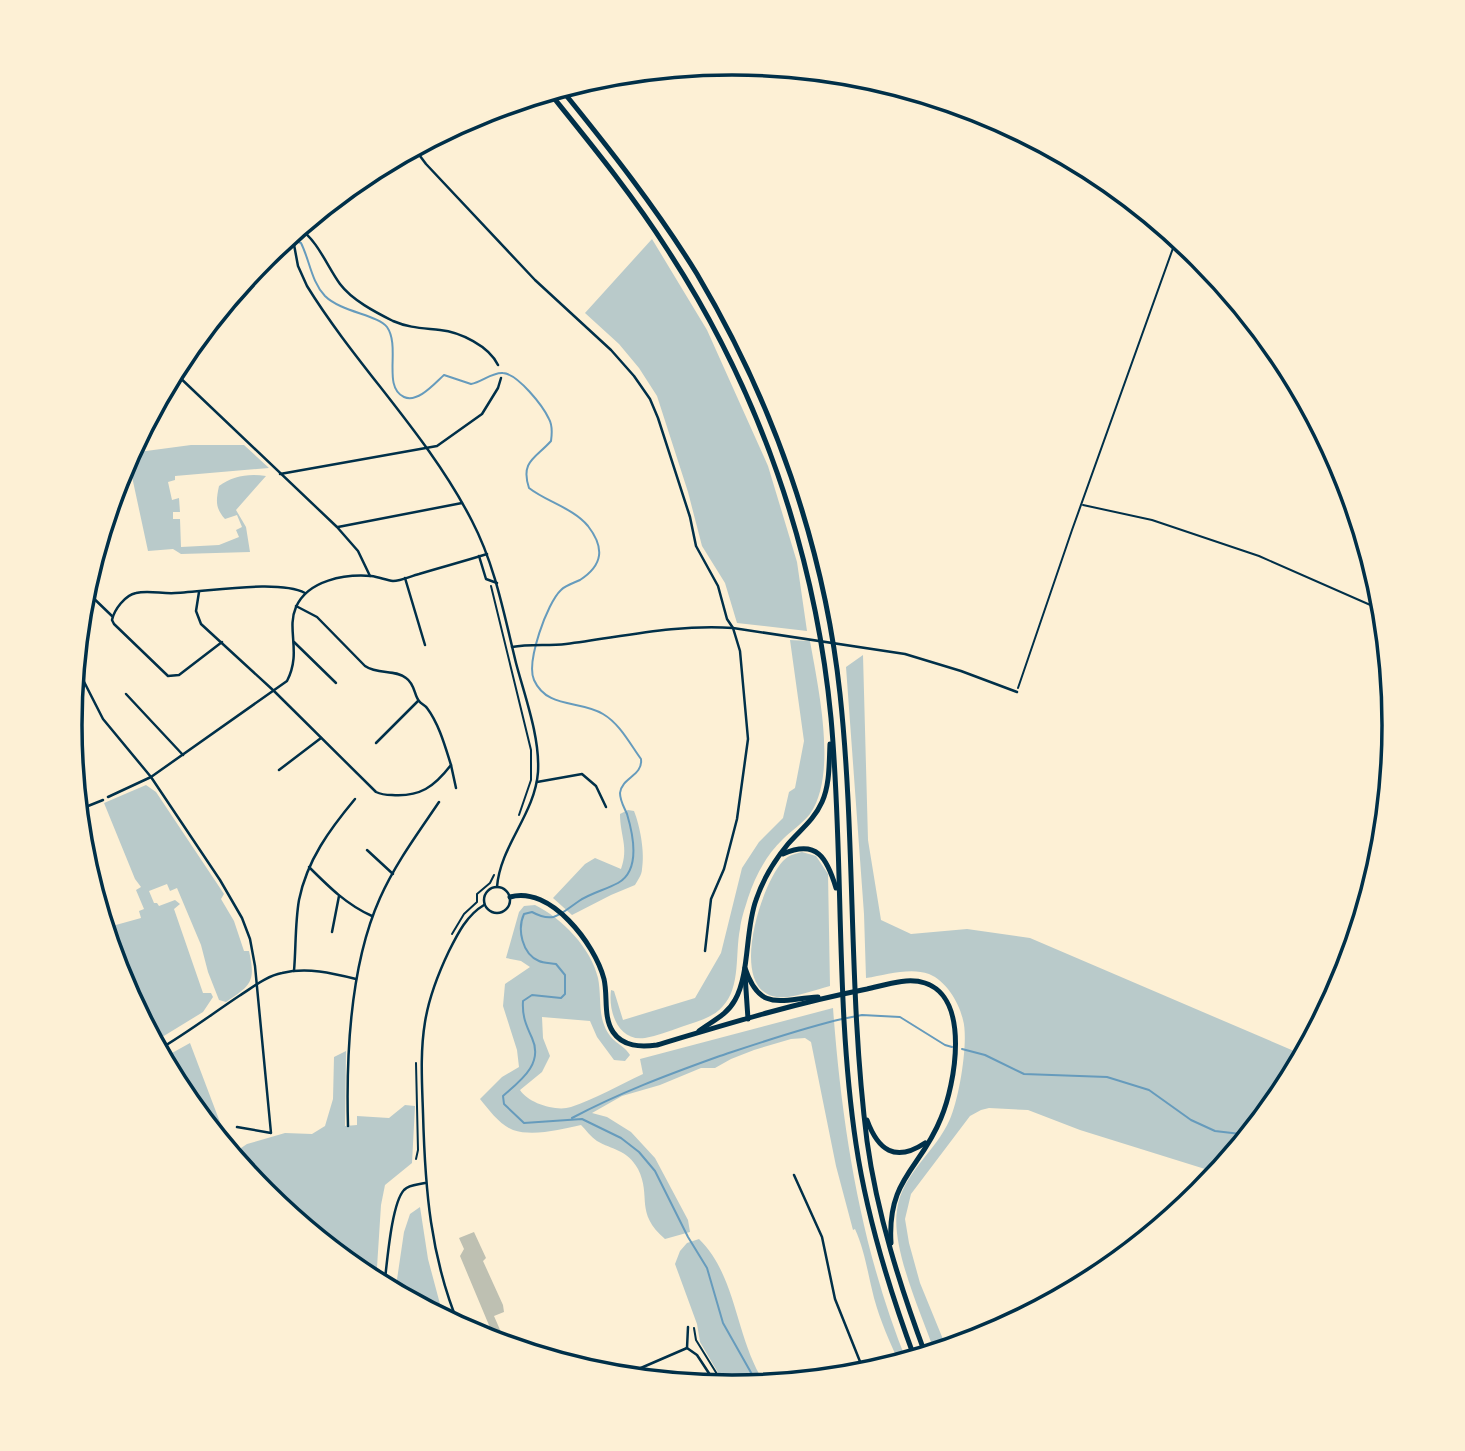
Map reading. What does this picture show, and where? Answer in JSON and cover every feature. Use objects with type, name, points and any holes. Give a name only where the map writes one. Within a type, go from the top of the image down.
[{"type":"highway","points":[[567,96],[623,167],[676,241],[716,308],[774,429],[796,492],[812,549],[836,667],[845,753],[855,1020],[873,1176],[892,1256],[923,1347]]},
{"type":"highway","points":[[555,100],[614,174],[666,247],[699,302],[733,365],[764,434],[801,551],[817,621],[831,719],[841,966],[852,1112],[862,1179],[884,1269],[912,1350]]},
{"type":"highway","points":[[696,1033],[721,1016],[731,1005],[739,990],[756,898],[768,872],[810,821],[824,798],[831,719]]},
{"type":"highway","points":[[780,855],[800,848],[819,854],[829,865],[839,897]]},
{"type":"highway","points":[[510,897],[532,896],[549,904],[568,921],[588,945],[600,967],[605,984],[608,1023],[620,1040],[635,1046],[649,1046],[829,996]]},
{"type":"highway","points":[[744,965],[755,989],[770,1001],[829,996],[911,981],[930,985],[945,1000],[952,1014],[955,1033],[954,1068],[942,1118],[902,1181],[894,1202],[892,1256]]},
{"type":"highway","points":[[744,965],[748,1019]]},
{"type":"highway","points":[[864,1110],[874,1136],[880,1145],[890,1151],[910,1151],[928,1140]]},
{"type":"street","points":[[420,155],[536,280],[611,350],[644,391],[662,430],[690,517],[696,546],[718,586],[740,651],[748,739],[737,819],[724,869],[711,899],[705,951]]},
{"type":"street","points":[[307,235],[342,286],[372,309],[412,328],[442,330],[476,343],[494,357],[498,365]]},
{"type":"street","points":[[294,246],[298,267],[317,303],[428,448],[462,502],[487,554],[497,584],[538,759],[537,782],[500,869],[497,887]]},
{"type":"street","points":[[280,474],[437,446],[482,414],[501,378]]},
{"type":"street","points":[[182,380],[337,527],[358,551],[370,576]]},
{"type":"street","points":[[337,527],[462,502]]},
{"type":"street","points":[[108,797],[151,777],[287,681],[293,670],[293,617],[296,606],[305,593],[321,583],[335,579],[370,576],[394,581],[487,554]]},
{"type":"street","points":[[479,556],[486,579],[497,584]]},
{"type":"street","points":[[405,578],[425,645]]},
{"type":"street","points":[[113,616],[127,597],[135,593],[285,586],[305,593]]},
{"type":"street","points":[[199,592],[197,618],[376,792],[381,795],[412,796],[436,781],[451,765]]},
{"type":"street","points":[[95,599],[113,616],[114,624],[169,676],[173,677],[222,642]]},
{"type":"street","points":[[296,606],[317,617],[365,666],[373,671],[396,673],[405,677],[413,686],[418,701],[429,711],[443,740],[456,788]]},
{"type":"street","points":[[512,647],[706,626],[733,628],[905,654],[1017,692]]},
{"type":"street","points":[[294,642],[336,683]]},
{"type":"street","points":[[84,682],[103,719],[151,777],[220,880],[242,918],[250,939],[271,1133],[237,1127]]},
{"type":"street","points":[[126,694],[183,755]]},
{"type":"street","points":[[376,743],[418,701]]},
{"type":"street","points":[[279,770],[320,738]]},
{"type":"street","points":[[537,782],[582,774],[597,786],[606,807]]},
{"type":"street","points":[[294,971],[299,900],[309,867],[323,840],[355,799]]},
{"type":"street","points":[[88,806],[103,800]]},
{"type":"street","points":[[348,1126],[347,1086],[356,979],[373,917],[393,874],[439,802]]},
{"type":"street","points":[[367,850],[393,874]]},
{"type":"street","points":[[309,867],[339,896],[356,909],[373,917]]},
{"type":"street","points":[[497,887],[504,889],[510,897],[509,905],[502,912],[490,911],[485,905],[487,891],[497,887]]},
{"type":"street","points":[[332,932],[339,896]]},
{"type":"street","points":[[455,1313],[439,1267],[425,1183],[423,1035],[426,1015],[439,974],[451,947],[466,921],[485,905]]},
{"type":"street","points":[[166,1045],[257,985],[281,973],[326,971],[356,979]]},
{"type":"street","points":[[794,1175],[822,1237],[835,1299],[860,1363]]},
{"type":"street","points":[[386,1275],[399,1200],[407,1188],[425,1183]]},
{"type":"street","points":[[687,1348],[688,1328]]},
{"type":"street","points":[[639,1369],[687,1348]]},
{"type":"street","points":[[687,1348],[697,1355],[710,1375]]},
{"type":"path","points":[[1017,692],[1173,248]]},
{"type":"path","points":[[1082,505],[1152,520],[1259,556],[1371,605]]},
{"type":"path","points":[[489,580],[531,750],[531,780],[517,820]]},
{"type":"path","points":[[450,937],[464,914],[477,902],[477,894],[490,883],[497,866]]},
{"type":"path","points":[[416,1159],[417,1054]]},
{"type":"path","points":[[688,1328],[695,1328],[696,1340],[718,1375]]},
{"type":"shaded area","points":[[652,239],[707,330],[768,466],[797,562],[807,631],[737,623],[725,583],[702,546],[688,492],[657,396],[619,344],[585,313]]},
{"type":"shaded area","points":[[191,445],[244,445],[269,468],[175,476],[175,480],[168,482],[172,500],[179,498],[180,512],[173,512],[173,519],[180,519],[181,547],[219,545],[239,537],[236,530],[242,527],[237,515],[225,519],[222,515],[217,500],[219,486],[241,476],[266,476],[236,510],[246,527],[250,552],[181,554],[173,549],[148,551],[132,477],[143,451]]},
{"type":"shaded area","points":[[790,640],[810,641],[823,730],[823,777],[818,797],[810,814],[771,852],[754,882],[741,921],[733,989],[723,1006],[704,1019],[659,1035],[636,1038],[628,1035],[613,1015],[611,990],[614,991],[623,1020],[695,998],[721,953],[742,868],[759,842],[783,818],[789,792],[795,788],[804,741]]},
{"type":"shaded area","points":[[863,655],[868,840],[881,920],[911,934],[967,929],[1030,938],[1296,1052],[1248,1121],[1206,1170],[1080,1130],[1028,1110],[989,1108],[970,1116],[911,1194],[905,1219],[920,1283],[943,1340],[932,1344],[903,1262],[896,1226],[897,1210],[905,1185],[937,1142],[950,1119],[962,1070],[965,1029],[955,999],[935,977],[922,972],[906,971],[866,978],[864,914],[846,667]]},
{"type":"shaded area","points":[[146,785],[156,792],[224,894],[221,899],[234,921],[244,951],[249,951],[252,970],[246,987],[226,1002],[219,1000],[201,945],[177,888],[170,891],[167,884],[149,891],[154,903],[159,906],[175,900],[180,904],[174,909],[203,993],[211,993],[213,997],[203,1012],[162,1037],[132,974],[114,926],[141,918],[139,911],[144,909],[136,890],[141,887],[135,879],[104,803]]},
{"type":"shaded area","points":[[628,810],[634,811],[641,839],[643,862],[639,878],[635,885],[572,915],[553,898],[585,864],[595,858],[621,869],[624,848],[620,814]]},
{"type":"shaded area","points":[[802,852],[816,856],[828,874],[830,986],[793,996],[772,996],[759,987],[753,973],[751,953],[754,932],[766,890],[775,873],[785,859]]},
{"type":"shaded area","points":[[535,905],[545,911],[565,926],[582,945],[598,978],[601,1012],[606,1029],[630,1055],[625,1061],[614,1060],[597,1037],[590,1021],[542,1017],[543,1038],[550,1056],[542,1072],[520,1090],[529,1099],[543,1105],[565,1108],[598,1096],[643,1074],[640,1059],[833,1008],[842,1098],[856,1188],[877,1276],[904,1353],[896,1355],[876,1306],[836,1166],[811,1042],[805,1038],[791,1039],[754,1050],[715,1068],[701,1068],[660,1085],[622,1096],[592,1113],[607,1117],[631,1132],[655,1158],[688,1220],[690,1232],[665,1239],[650,1221],[642,1179],[629,1157],[597,1141],[581,1125],[547,1132],[521,1132],[504,1125],[487,1108],[480,1099],[502,1077],[519,1067],[517,1050],[503,1006],[505,984],[530,967],[521,961],[506,958],[519,912],[524,906]]},
{"type":"shaded area","points":[[190,1043],[222,1127],[192,1087],[171,1054]]},
{"type":"shaded area","points":[[346,1051],[345,1126],[357,1125],[357,1116],[389,1118],[405,1105],[415,1106],[412,1163],[385,1185],[377,1270],[304,1214],[240,1149],[247,1144],[285,1133],[312,1134],[325,1126],[333,1099],[334,1057]]},
{"type":"shaded area","points":[[420,1207],[428,1259],[441,1307],[397,1282],[404,1232],[410,1214]]},
{"type":"shaded area","points":[[699,1239],[712,1254],[722,1272],[748,1349],[760,1375],[720,1375],[700,1342],[697,1324],[675,1264],[680,1251],[687,1243]]},
{"type":"building","points":[[474,1232],[486,1258],[483,1261],[503,1305],[504,1312],[494,1316],[501,1333],[490,1328],[460,1256],[464,1249],[459,1238]]},
{"type":"waterway","points":[[299,242],[325,296],[340,306],[376,319],[387,327],[391,335],[394,385],[404,397],[420,395],[444,375],[471,384],[503,373],[516,379],[529,391],[550,422],[551,441],[528,466],[529,488],[582,520],[597,542],[599,556],[588,574],[563,588],[555,597],[535,647],[532,671],[534,680],[547,696],[594,710],[609,718],[629,741],[641,759],[641,765],[624,783],[620,793],[633,841],[633,861],[625,877],[618,883],[584,898],[557,916],[546,917],[532,912],[524,914],[521,934],[528,953],[539,961],[556,964],[565,975],[565,994],[561,998],[532,995],[523,1001],[524,1016],[535,1047],[535,1056],[528,1071],[503,1096],[504,1104],[524,1123],[582,1119],[621,1138],[639,1152],[655,1171],[707,1268],[723,1323],[752,1375]]},
{"type":"waterway","points":[[847,1018],[862,1015],[900,1017],[952,1047]]},
{"type":"waterway","points":[[572,1118],[625,1092],[698,1064],[779,1036],[842,1019]]},
{"type":"waterway","points":[[962,1049],[985,1055],[1024,1074],[1107,1077],[1149,1090],[1191,1120],[1215,1131],[1238,1134]]}]
